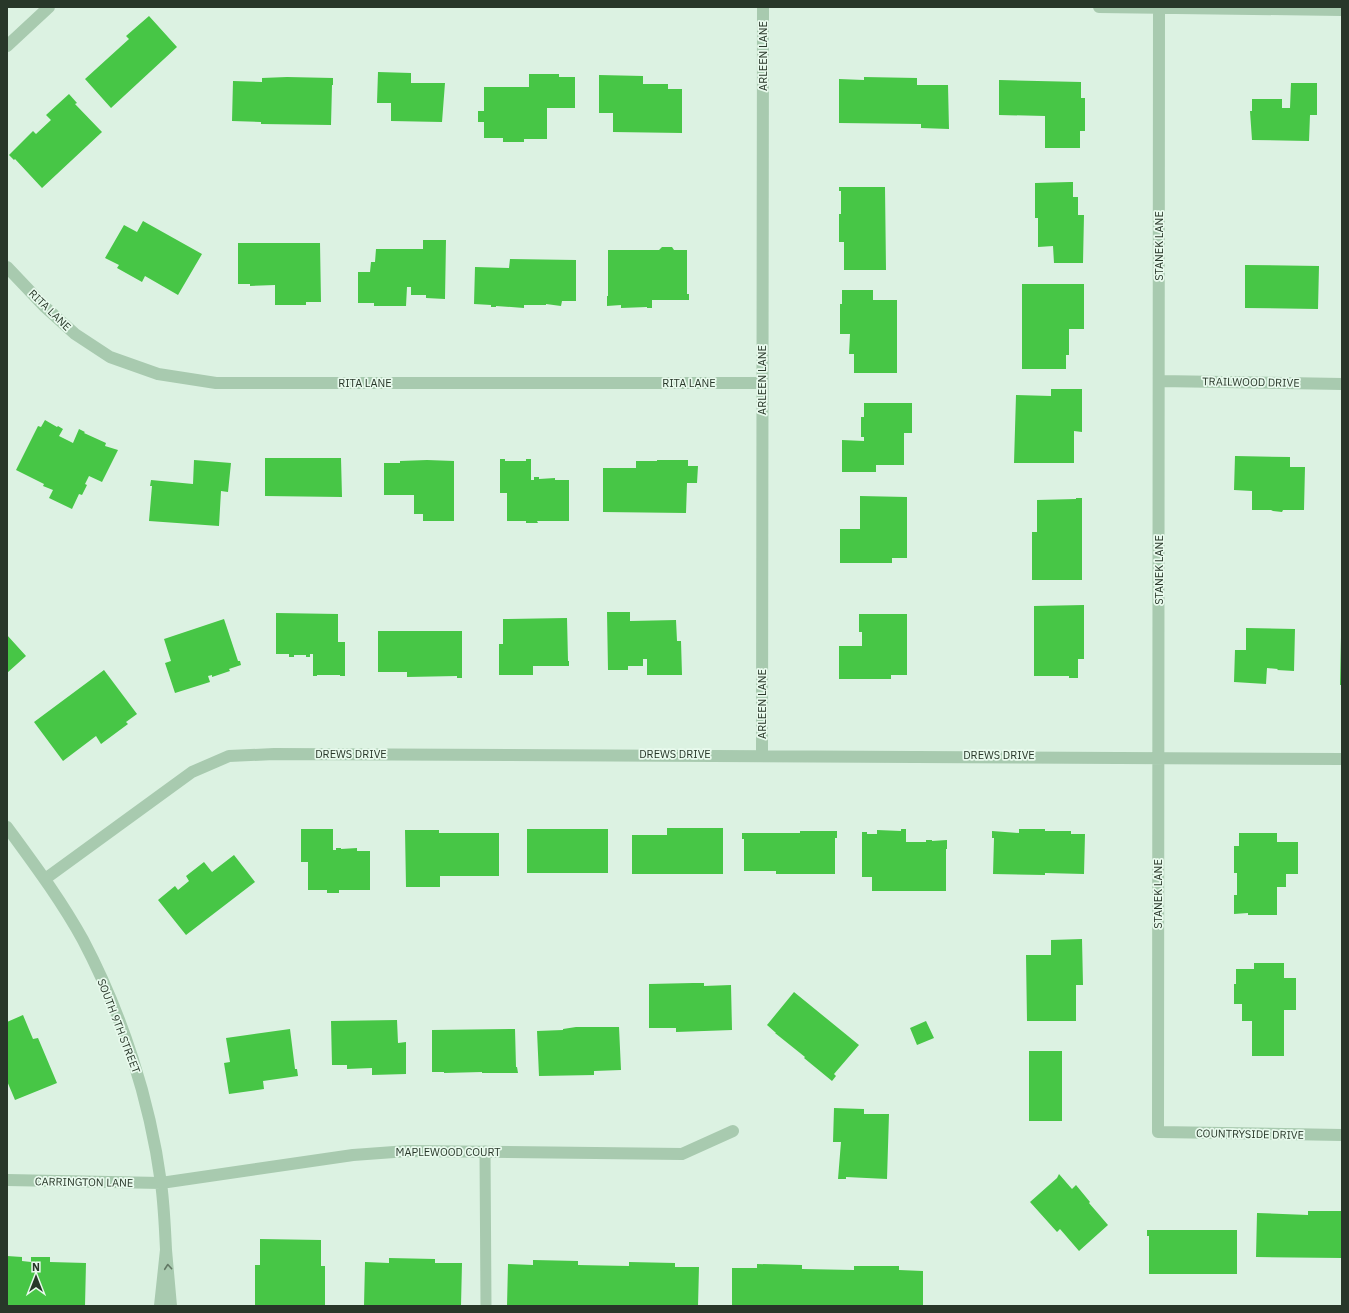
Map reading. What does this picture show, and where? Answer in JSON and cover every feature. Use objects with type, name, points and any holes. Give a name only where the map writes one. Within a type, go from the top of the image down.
[{"type":"street","points":[[7,46],[49,7]]},
{"type":"street","name":"ARLEEN LANE","points":[[762,753],[763,7]]},
{"type":"street","points":[[1099,7],[1342,10]]},
{"type":"street","name":"STANEK LANE","points":[[1158,1132],[1159,8]]},
{"type":"street","name":"RITA LANE","points":[[7,267],[45,307],[75,334],[110,357],[158,374],[172,377],[216,383],[762,383]]},
{"type":"street","name":"TRAILWOOD DRIVE","points":[[1159,381],[1342,384]]},
{"type":"street","name":"DREWS DRIVE","points":[[46,879],[192,772],[229,756],[274,754],[762,753],[1342,759]]},
{"type":"street","name":"SOUTH 9TH STREET","points":[[7,827],[46,879],[82,940],[109,996],[135,1065],[151,1125],[161,1183],[171,1306]]},
{"type":"street","name":"MAPLEWOOD COURT","points":[[161,1183],[354,1155],[408,1151],[682,1154],[733,1131]]},
{"type":"street","name":"COUNTRYSIDE DRIVE","points":[[1158,1132],[1342,1135]]},
{"type":"street","name":"CARRINGTON LANE","points":[[7,1180],[161,1183]]},
{"type":"street","name":"SOUTH 9TH STREET","points":[[160,1306],[166,1250]]},
{"type":"lane","points":[[485,1151],[486,1306]]},
{"type":"building","points":[[149,16],[177,47],[111,108],[85,79],[129,39],[126,36]]},
{"type":"building","points":[[378,72],[411,73],[411,83],[445,83],[442,122],[391,121],[391,103],[377,103]]},
{"type":"building","points":[[529,74],[559,74],[559,77],[575,77],[575,108],[547,108],[547,139],[524,139],[524,142],[503,142],[503,138],[484,138],[484,122],[478,122],[478,111],[484,111],[484,87],[529,87]]},
{"type":"building","points":[[599,75],[643,76],[643,84],[668,84],[668,89],[682,89],[682,133],[613,132],[613,113],[599,113]]},
{"type":"building","points":[[864,77],[917,78],[917,85],[948,85],[949,129],[921,128],[921,124],[839,123],[839,79],[864,80]]},
{"type":"building","points":[[262,78],[333,78],[331,125],[261,124],[261,122],[232,121],[233,81],[262,82]]},
{"type":"building","points":[[999,80],[1081,82],[1081,98],[1085,98],[1085,131],[1080,131],[1080,148],[1045,148],[1045,116],[999,115]]},
{"type":"building","points":[[1291,83],[1317,83],[1317,115],[1310,115],[1309,141],[1252,140],[1250,111],[1252,111],[1252,99],[1282,99],[1282,108],[1290,108]]},
{"type":"building","points":[[69,94],[77,103],[75,104],[102,132],[42,188],[15,159],[14,160],[9,155],[33,131],[36,134],[51,120],[46,115]]},
{"type":"building","points":[[1073,182],[1073,197],[1078,197],[1078,215],[1084,215],[1083,263],[1054,263],[1053,246],[1038,247],[1038,218],[1035,218],[1035,183]]},
{"type":"building","points":[[839,187],[885,187],[886,270],[844,270],[844,242],[839,242],[841,191],[839,191]]},
{"type":"building","points":[[143,221],[202,254],[178,295],[145,276],[142,282],[117,268],[119,265],[105,258],[124,225],[137,232]]},
{"type":"building","points":[[423,240],[446,240],[445,299],[426,298],[426,295],[411,295],[411,287],[407,287],[406,306],[374,306],[374,303],[358,303],[358,272],[370,272],[371,262],[375,262],[376,249],[423,249]]},
{"type":"building","points":[[238,243],[320,243],[321,302],[306,302],[306,305],[275,305],[275,285],[250,286],[250,284],[238,284]]},
{"type":"building","points":[[662,247],[672,247],[674,250],[687,250],[687,294],[689,294],[689,300],[652,300],[652,308],[621,308],[621,305],[607,306],[608,250],[659,250]]},
{"type":"building","points":[[510,259],[576,260],[576,301],[562,301],[561,306],[546,304],[524,305],[524,308],[491,307],[491,305],[474,304],[475,267],[509,268]]},
{"type":"building","points":[[1245,265],[1319,266],[1318,309],[1245,308]]},
{"type":"building","points":[[1022,284],[1084,284],[1084,329],[1069,329],[1069,355],[1066,355],[1066,369],[1022,369]]},
{"type":"building","points":[[842,290],[873,290],[873,300],[897,300],[897,373],[854,373],[854,354],[849,354],[850,334],[840,334],[840,304],[842,304]]},
{"type":"building","points":[[1051,389],[1082,389],[1082,432],[1074,431],[1074,463],[1014,463],[1016,395],[1051,396]]},
{"type":"building","points":[[864,403],[912,403],[912,433],[904,433],[904,465],[876,465],[876,472],[842,472],[842,440],[864,441],[864,437],[861,437],[861,417],[864,417]]},
{"type":"building","points":[[45,420],[63,429],[59,436],[73,443],[79,429],[85,432],[84,433],[106,443],[105,446],[118,450],[102,482],[89,476],[85,484],[87,485],[82,495],[79,494],[72,509],[49,498],[53,490],[43,486],[44,484],[16,470],[38,426],[41,427]]},
{"type":"building","points":[[1235,456],[1290,457],[1290,467],[1305,467],[1304,510],[1283,510],[1282,512],[1271,510],[1252,510],[1252,491],[1234,490]]},
{"type":"building","points":[[265,458],[341,458],[342,497],[265,496]]},
{"type":"building","points":[[500,459],[505,459],[505,461],[526,461],[526,459],[531,459],[531,480],[534,480],[534,477],[539,477],[539,479],[555,478],[555,480],[569,480],[569,521],[537,521],[538,523],[526,523],[526,521],[507,521],[507,493],[500,493]]},
{"type":"building","points":[[194,460],[231,463],[228,492],[221,491],[219,526],[149,521],[152,486],[150,486],[151,480],[193,484]]},
{"type":"building","points":[[427,460],[454,461],[454,521],[423,521],[423,514],[414,514],[414,495],[384,495],[384,463]]},
{"type":"building","points":[[688,460],[688,466],[698,466],[697,483],[687,483],[686,513],[603,512],[603,468],[636,468],[636,461]]},
{"type":"building","points":[[860,496],[907,497],[907,558],[892,558],[892,563],[840,563],[840,529],[860,529]]},
{"type":"building","points":[[1082,498],[1082,580],[1032,580],[1032,532],[1037,532],[1037,500]]},
{"type":"building","points":[[1084,605],[1084,659],[1078,659],[1078,678],[1069,678],[1069,676],[1034,676],[1034,606]]},
{"type":"building","points":[[607,612],[630,612],[630,621],[676,620],[677,641],[681,641],[682,675],[647,675],[647,659],[643,659],[643,666],[628,666],[628,670],[608,670]]},
{"type":"building","points":[[276,613],[338,614],[338,642],[345,642],[345,676],[313,676],[313,654],[310,654],[310,657],[306,657],[306,655],[294,655],[294,657],[289,657],[289,654],[276,654]]},
{"type":"building","points":[[859,614],[907,614],[907,675],[891,675],[891,679],[839,679],[839,646],[862,646],[862,632],[859,632]]},
{"type":"building","points":[[567,618],[569,666],[533,666],[533,675],[499,675],[499,644],[503,644],[503,619]]},
{"type":"building","points":[[224,619],[238,661],[240,661],[241,665],[229,669],[230,671],[212,677],[212,675],[208,676],[210,682],[175,693],[165,663],[171,661],[164,639]]},
{"type":"building","points":[[1246,628],[1295,629],[1294,671],[1267,668],[1266,684],[1234,682],[1235,650],[1246,650]]},
{"type":"building","points":[[378,631],[462,631],[462,678],[457,678],[457,676],[407,677],[407,672],[378,672]]},
{"type":"building","points":[[7,635],[26,656],[7,673]]},
{"type":"building","points":[[1341,637],[1342,685],[1340,685]]},
{"type":"building","points":[[104,670],[137,714],[126,722],[128,724],[101,744],[96,736],[63,761],[34,722]]},
{"type":"building","points":[[667,828],[723,828],[723,874],[632,874],[632,835],[667,835]]},
{"type":"building","points":[[301,829],[333,829],[333,850],[336,850],[336,848],[357,848],[357,851],[370,851],[370,890],[339,890],[339,893],[327,893],[327,890],[308,890],[308,862],[301,862]]},
{"type":"building","points":[[527,829],[608,829],[608,873],[527,873]]},
{"type":"building","points":[[901,829],[906,829],[906,842],[947,840],[946,891],[872,891],[872,877],[862,877],[862,832],[867,832],[867,834],[877,834],[877,830],[901,831]]},
{"type":"building","points":[[1019,829],[1045,829],[1045,831],[1071,831],[1071,834],[1085,834],[1084,874],[993,874],[994,838],[992,838],[992,831],[1019,833]]},
{"type":"building","points":[[405,830],[439,830],[439,833],[499,833],[499,876],[440,876],[440,887],[406,887]]},
{"type":"building","points":[[800,831],[837,831],[837,838],[835,838],[835,874],[776,874],[776,871],[744,871],[744,839],[742,839],[742,833],[800,833]]},
{"type":"building","points":[[1239,833],[1277,833],[1277,842],[1298,842],[1298,874],[1286,874],[1286,887],[1277,887],[1277,915],[1248,915],[1248,913],[1234,914],[1234,895],[1237,895],[1237,873],[1234,873],[1234,846],[1239,846]]},
{"type":"building","points":[[234,855],[255,882],[186,935],[158,900],[175,886],[178,890],[189,881],[186,876],[204,862],[212,872]]},
{"type":"building","points":[[1082,939],[1083,985],[1076,985],[1076,1021],[1027,1021],[1026,955],[1051,955],[1051,940]]},
{"type":"building","points":[[1254,963],[1284,963],[1284,978],[1296,978],[1296,1010],[1284,1010],[1284,1056],[1252,1056],[1252,1021],[1242,1021],[1242,1004],[1234,1004],[1236,969],[1254,969]]},
{"type":"building","points":[[704,983],[704,986],[731,985],[732,1030],[676,1032],[676,1028],[649,1028],[649,984]]},
{"type":"building","points":[[794,992],[859,1045],[834,1074],[836,1076],[832,1081],[767,1025]]},
{"type":"building","points":[[23,1015],[33,1039],[38,1038],[57,1083],[15,1100],[7,1081],[7,1022]]},
{"type":"building","points":[[397,1020],[398,1043],[406,1042],[406,1074],[372,1075],[372,1068],[347,1069],[347,1065],[332,1065],[331,1021]]},
{"type":"building","points":[[926,1021],[934,1038],[917,1045],[910,1028]]},
{"type":"building","points":[[576,1027],[619,1027],[621,1070],[594,1071],[594,1075],[539,1076],[537,1031],[563,1030]]},
{"type":"building","points":[[290,1029],[295,1069],[297,1069],[298,1076],[263,1081],[264,1089],[229,1094],[224,1063],[230,1062],[226,1038]]},
{"type":"building","points":[[515,1029],[516,1067],[518,1073],[432,1072],[432,1030]]},
{"type":"building","points":[[1029,1051],[1062,1051],[1062,1121],[1029,1121]]},
{"type":"building","points":[[834,1108],[864,1109],[864,1114],[889,1114],[887,1179],[846,1177],[846,1179],[838,1179],[841,1142],[833,1142]]},
{"type":"building","points":[[1059,1174],[1072,1189],[1076,1185],[1108,1225],[1079,1251],[1060,1229],[1057,1232],[1030,1202],[1057,1178]]},
{"type":"building","points":[[1308,1211],[1342,1211],[1342,1258],[1256,1257],[1257,1213],[1308,1215]]},
{"type":"building","points":[[1147,1230],[1237,1230],[1237,1274],[1149,1274],[1149,1236],[1147,1236]]},
{"type":"building","points":[[260,1239],[321,1240],[321,1266],[325,1266],[325,1306],[255,1306],[255,1265],[260,1265]]},
{"type":"building","points":[[7,1256],[22,1257],[22,1261],[31,1262],[31,1257],[50,1257],[50,1262],[86,1263],[85,1306],[7,1306]]},
{"type":"building","points":[[389,1258],[435,1259],[435,1263],[462,1263],[461,1306],[364,1306],[365,1262],[389,1263]]},
{"type":"building","points":[[533,1260],[578,1261],[578,1265],[629,1266],[629,1262],[675,1263],[675,1267],[699,1267],[698,1306],[507,1306],[508,1264],[533,1265]]},
{"type":"building","points":[[757,1264],[802,1265],[802,1269],[854,1270],[854,1266],[899,1266],[899,1270],[923,1271],[923,1306],[732,1306],[732,1268],[757,1268]]}]
